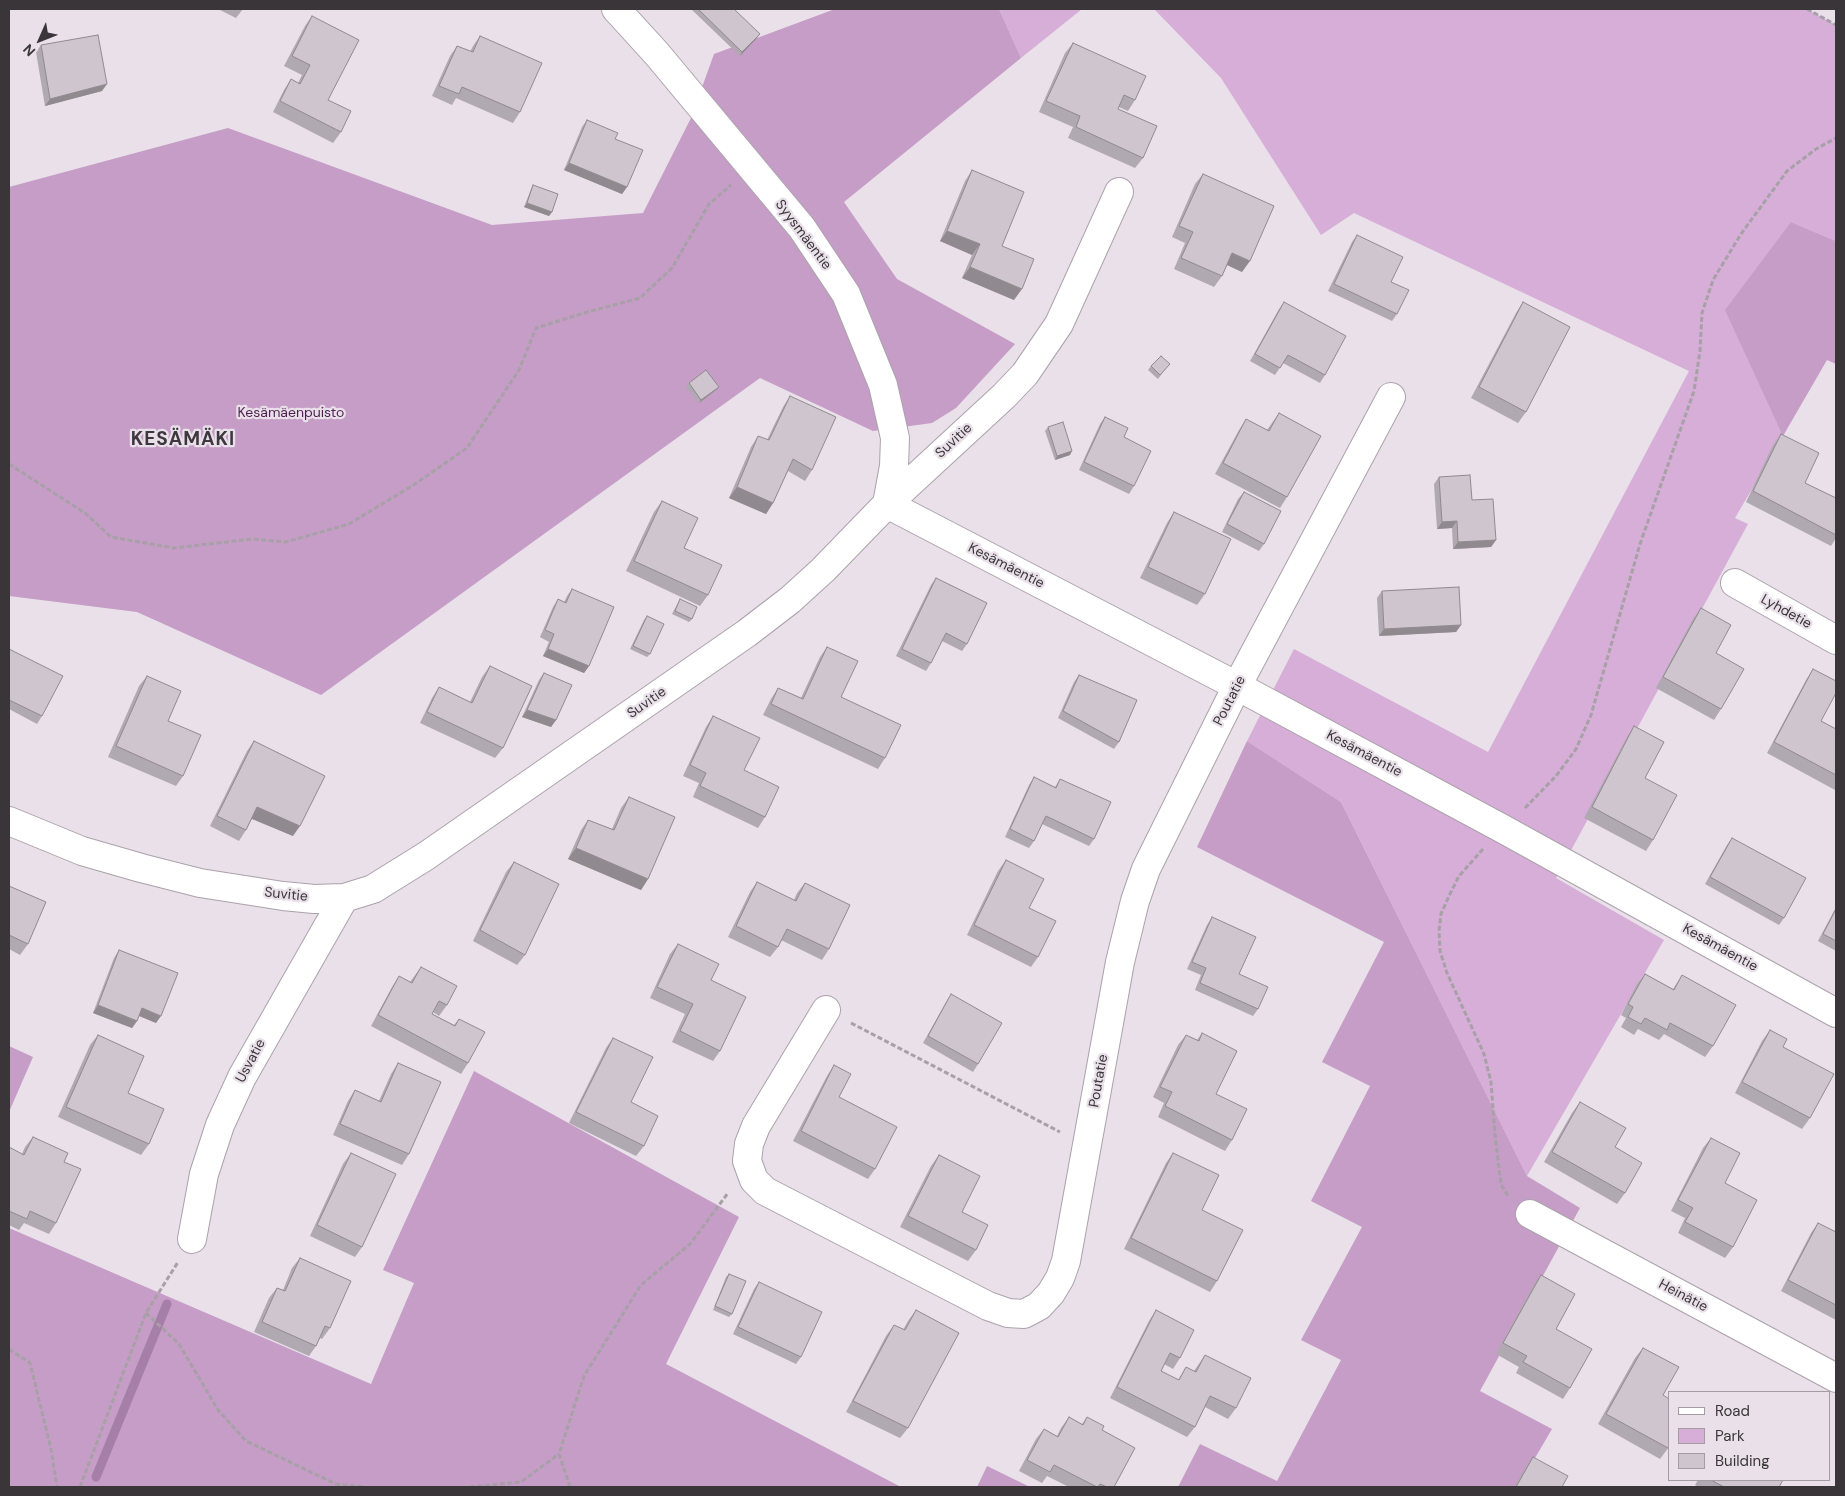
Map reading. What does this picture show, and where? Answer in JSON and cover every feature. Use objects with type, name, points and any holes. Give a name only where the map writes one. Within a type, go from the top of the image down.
[{"type":"street","name":"Syysmäentie","points":[[616,9],[657,54],[802,228],[846,294],[883,385],[896,438],[894,466],[887,504]]},
{"type":"street","name":"Suvitie","points":[[9,821],[82,851],[200,883],[283,896],[314,898],[344,898],[373,889],[399,874],[747,633],[790,600],[823,570],[887,504],[1004,396],[1024,374],[1059,324],[1120,192]]},
{"type":"street","name":"Poutatie","points":[[826,1010],[756,1126],[749,1144],[748,1161],[754,1180],[765,1191],[988,1306],[1008,1313],[1024,1314],[1040,1306],[1060,1278],[1066,1261],[1120,962],[1135,901],[1146,869],[1237,686],[1391,397]]},
{"type":"street","name":"Kesämäentie","points":[[887,504],[1237,686],[1503,829],[1836,1013]]},
{"type":"street","name":"Lyhdetie","points":[[1735,584],[1836,640]]},
{"type":"street","name":"Usvatie","points":[[192,1239],[204,1174],[220,1126],[234,1093],[344,898]]},
{"type":"street","name":"Heinätie","points":[[1530,1214],[1836,1378]]},
{"type":"path","points":[[1807,9],[1836,25]]},
{"type":"path","points":[[1530,1214],[1512,1202],[1501,1185],[1494,1135],[1491,1082],[1477,1038],[1440,951],[1441,914],[1460,876],[1474,858],[1556,776],[1576,749],[1591,715],[1640,544],[1694,391],[1700,351],[1702,313],[1714,280],[1741,234],[1787,171],[1816,149],[1836,138]]},
{"type":"path","points":[[9,464],[85,513],[111,536],[174,548],[252,539],[286,542],[349,524],[415,484],[467,448],[519,370],[536,328],[584,312],[640,298],[672,268],[709,204],[751,169]]},
{"type":"path","points":[[826,1010],[1087,1146]]},
{"type":"path","points":[[470,1487],[521,1482],[559,1454],[584,1376],[641,1285],[690,1244],[728,1192]]},
{"type":"path","points":[[80,1487],[146,1313],[192,1239]]},
{"type":"path","points":[[146,1313],[179,1344],[218,1410],[246,1442],[336,1484],[364,1487]]},
{"type":"path","points":[[9,1349],[30,1363],[51,1449],[57,1487]]},
{"type":"path","points":[[559,1454],[570,1487]]},
{"type":"green space","name":"Kesämäenpuisto","points":[[835,9],[999,9],[1021,58],[844,202],[897,279],[1015,344],[956,408],[932,423],[873,431],[760,378],[321,695],[137,612],[9,596],[9,187],[228,128],[492,225],[643,213],[691,118],[714,54]]},
{"type":"green space","points":[[999,9],[1082,9],[1021,58]]},
{"type":"green space","points":[[1154,9],[1807,9],[1836,25],[1836,241],[1791,222],[1783,436],[1735,518],[1748,524],[1556,878],[1664,940],[1527,1176],[1341,802],[1247,741],[1294,649],[1488,752],[1689,371],[1354,213],[1321,235],[1221,78]]},
{"type":"green space","points":[[1791,222],[1836,241],[1836,364],[1827,360],[1783,436],[1725,310]]},
{"type":"green space","points":[[1247,741],[1341,802],[1527,1176],[1580,1208],[1480,1391],[1552,1429],[1518,1487],[1178,1487],[1200,1444],[1277,1481],[1341,1360],[1301,1340],[1362,1227],[1311,1201],[1370,1086],[1322,1062],[1384,942],[1197,847]]},
{"type":"green space","points":[[9,1046],[33,1057],[9,1112]]},
{"type":"green space","points":[[474,1071],[739,1217],[666,1364],[901,1487],[9,1487],[9,1228],[371,1384],[414,1283],[383,1270]]},
{"type":"green space","points":[[987,1466],[1030,1487],[977,1487]]},
{"type":"building","points":[[698,9],[734,9],[760,34],[742,52]]},
{"type":"building","points":[[312,16],[359,40],[328,100],[351,111],[341,132],[280,101],[291,79],[300,84],[310,65],[292,56]]},
{"type":"building","points":[[98,35],[107,84],[50,99],[41,45]]},
{"type":"building","points":[[480,36],[542,63],[520,112],[462,87],[459,94],[439,86],[457,46],[473,52]]},
{"type":"building","points":[[1073,43],[1146,76],[1135,100],[1124,95],[1118,109],[1157,126],[1143,158],[1076,127],[1080,116],[1046,101]]},
{"type":"building","points":[[587,120],[618,133],[615,139],[643,150],[627,187],[569,163]]},
{"type":"building","points":[[972,170],[1024,192],[1002,246],[1034,259],[1022,289],[970,267],[980,244],[947,231]]},
{"type":"building","points":[[1203,174],[1274,206],[1250,261],[1232,253],[1222,276],[1181,258],[1193,232],[1179,226]]},
{"type":"building","points":[[533,185],[558,194],[552,212],[527,203]]},
{"type":"building","points":[[1357,235],[1403,257],[1391,282],[1409,290],[1397,314],[1334,284]]},
{"type":"building","points":[[1284,302],[1346,336],[1325,375],[1288,355],[1280,368],[1255,354]]},
{"type":"building","points":[[1523,302],[1570,327],[1526,412],[1479,387]]},
{"type":"building","points":[[1161,356],[1170,364],[1160,375],[1151,366]]},
{"type":"building","points":[[706,370],[719,387],[701,400],[689,383]]},
{"type":"building","points":[[790,396],[836,417],[812,470],[793,459],[773,503],[737,487],[758,436],[769,440]]},
{"type":"building","points":[[1279,413],[1321,436],[1287,497],[1223,463],[1246,419],[1269,431]]},
{"type":"building","points":[[1105,417],[1128,428],[1124,437],[1151,451],[1134,486],[1084,462]]},
{"type":"building","points":[[1063,422],[1072,451],[1057,456],[1048,427]]},
{"type":"building","points":[[1781,434],[1819,453],[1805,483],[1836,498],[1836,535],[1753,491]]},
{"type":"building","points":[[1470,475],[1472,500],[1493,499],[1496,540],[1458,542],[1457,521],[1442,522],[1439,477]]},
{"type":"building","points":[[1244,492],[1281,511],[1264,544],[1227,524]]},
{"type":"building","points":[[662,501],[698,518],[684,548],[722,565],[708,595],[634,561]]},
{"type":"building","points":[[1174,512],[1231,539],[1205,594],[1148,567]]},
{"type":"building","points":[[936,578],[987,603],[967,644],[946,633],[931,663],[902,649]]},
{"type":"building","points":[[1459,587],[1461,625],[1384,629],[1382,591]]},
{"type":"building","points":[[572,589],[614,607],[589,666],[548,649],[554,634],[545,630],[558,599],[566,603]]},
{"type":"building","points":[[680,599],[697,607],[692,619],[675,611]]},
{"type":"building","points":[[1701,608],[1731,625],[1716,653],[1744,669],[1721,709],[1663,677]]},
{"type":"building","points":[[647,616],[664,624],[650,654],[633,646]]},
{"type":"building","points":[[827,647],[858,661],[841,697],[901,725],[885,758],[771,704],[778,688],[803,699]]},
{"type":"building","points":[[9,649],[63,676],[42,716],[9,700]]},
{"type":"building","points":[[490,666],[532,686],[503,748],[427,712],[439,687],[472,703]]},
{"type":"building","points":[[1813,669],[1836,681],[1836,693],[1821,721],[1836,729],[1836,775],[1774,742]]},
{"type":"building","points":[[544,673],[572,685],[556,720],[527,710]]},
{"type":"building","points":[[1079,675],[1137,700],[1119,742],[1063,711]]},
{"type":"building","points":[[147,676],[181,691],[168,721],[201,735],[183,776],[116,746]]},
{"type":"building","points":[[713,716],[760,738],[744,770],[779,787],[765,817],[700,786],[706,773],[690,765]]},
{"type":"building","points":[[1634,726],[1664,742],[1645,778],[1677,795],[1653,840],[1592,807]]},
{"type":"building","points":[[254,741],[325,776],[300,826],[257,807],[246,830],[217,816]]},
{"type":"building","points":[[1034,777],[1056,788],[1060,779],[1111,802],[1094,839],[1046,816],[1034,841],[1010,829]]},
{"type":"building","points":[[629,797],[675,817],[648,879],[576,848],[588,820],[614,830]]},
{"type":"building","points":[[1732,838],[1806,878],[1784,918],[1710,877]]},
{"type":"building","points":[[1006,860],[1044,879],[1029,908],[1056,921],[1038,957],[974,925]]},
{"type":"building","points":[[514,862],[559,884],[525,955],[480,930]]},
{"type":"building","points":[[757,882],[796,901],[805,883],[850,905],[829,949],[787,929],[778,947],[736,926]]},
{"type":"building","points":[[9,886],[46,902],[28,944],[9,935]]},
{"type":"building","points":[[1836,909],[1836,941],[1823,934]]},
{"type":"building","points":[[1212,917],[1256,937],[1239,974],[1268,987],[1258,1009],[1200,983],[1206,968],[1192,962]]},
{"type":"building","points":[[678,944],[719,964],[711,980],[746,997],[720,1051],[680,1031],[693,1004],[657,987]]},
{"type":"building","points":[[119,950],[178,973],[161,1016],[142,1008],[137,1021],[98,1005]]},
{"type":"building","points":[[421,967],[457,986],[447,1005],[439,1001],[432,1014],[455,1026],[459,1019],[485,1032],[468,1063],[378,1015],[399,976],[412,983]]},
{"type":"building","points":[[1645,974],[1674,990],[1682,975],[1736,1005],[1713,1046],[1670,1023],[1667,1030],[1645,1018],[1641,1024],[1628,1017],[1633,1007],[1628,1004]]},
{"type":"building","points":[[951,994],[1002,1023],[978,1064],[928,1036]]},
{"type":"building","points":[[1770,1030],[1787,1039],[1783,1047],[1834,1074],[1810,1118],[1742,1082]]},
{"type":"building","points":[[1202,1033],[1237,1051],[1216,1094],[1247,1109],[1232,1140],[1165,1106],[1172,1092],[1160,1087],[1186,1035],[1199,1041]]},
{"type":"building","points":[[98,1035],[144,1056],[128,1093],[164,1109],[149,1144],[66,1107]]},
{"type":"building","points":[[613,1038],[653,1057],[631,1102],[658,1116],[644,1146],[576,1112]]},
{"type":"building","points":[[398,1063],[441,1082],[409,1154],[340,1124],[355,1090],[381,1102]]},
{"type":"building","points":[[834,1065],[851,1074],[839,1097],[897,1127],[875,1169],[801,1131]]},
{"type":"building","points":[[1580,1102],[1626,1128],[1615,1147],[1642,1163],[1625,1193],[1552,1152]]},
{"type":"building","points":[[33,1137],[68,1153],[64,1162],[81,1169],[56,1223],[30,1211],[27,1219],[9,1211],[9,1147],[24,1155]]},
{"type":"building","points":[[1711,1138],[1740,1153],[1725,1183],[1757,1200],[1733,1247],[1685,1222],[1693,1208],[1678,1200]]},
{"type":"building","points":[[351,1153],[396,1174],[362,1247],[317,1225]]},
{"type":"building","points":[[1173,1153],[1219,1175],[1202,1210],[1243,1230],[1217,1281],[1131,1238]]},
{"type":"building","points":[[939,1155],[980,1176],[962,1212],[988,1225],[976,1250],[908,1216]]},
{"type":"building","points":[[1818,1223],[1836,1232],[1836,1305],[1788,1280]]},
{"type":"building","points":[[300,1258],[351,1281],[330,1328],[325,1326],[316,1346],[262,1322],[277,1288],[285,1291]]},
{"type":"building","points":[[729,1274],[746,1281],[732,1314],[715,1306]]},
{"type":"building","points":[[1541,1275],[1575,1294],[1556,1329],[1592,1349],[1570,1388],[1523,1362],[1527,1356],[1503,1343]]},
{"type":"building","points":[[759,1282],[822,1312],[801,1357],[738,1327]]},
{"type":"building","points":[[916,1310],[959,1333],[908,1428],[853,1401],[894,1325],[905,1330]]},
{"type":"building","points":[[1156,1310],[1194,1330],[1180,1358],[1170,1353],[1161,1371],[1179,1380],[1186,1367],[1196,1372],[1205,1355],[1251,1378],[1236,1408],[1210,1396],[1195,1427],[1117,1387]]},
{"type":"building","points":[[1643,1348],[1679,1367],[1663,1395],[1668,1398],[1668,1448],[1606,1414]]},
{"type":"building","points":[[1069,1417],[1083,1425],[1087,1417],[1104,1426],[1102,1430],[1135,1448],[1114,1487],[1100,1484],[1097,1487],[1054,1465],[1050,1472],[1027,1460],[1044,1429],[1058,1437]]},
{"type":"building","points":[[1533,1457],[1568,1476],[1562,1487],[1516,1487]]},
{"type":"building","points":[[1713,1481],[1782,1481],[1779,1487],[1724,1487]]},
{"type":"waterway","points":[[96,1477],[167,1304]]},
{"type":"district","name":"KESÄMÄKI","points":[[183,440]]}]
